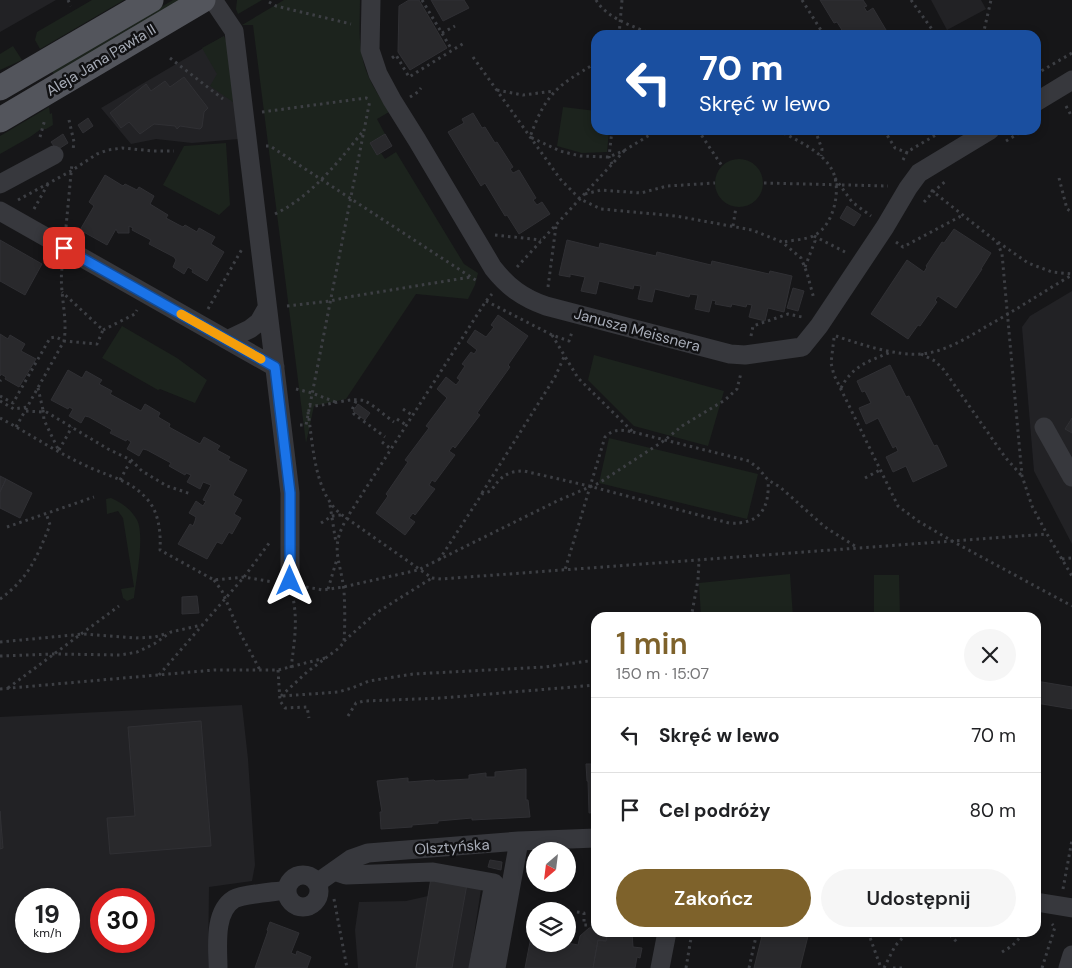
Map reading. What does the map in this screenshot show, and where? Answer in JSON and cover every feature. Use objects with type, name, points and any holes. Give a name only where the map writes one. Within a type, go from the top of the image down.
[{"type":"main road","name":"Aleja Jana Pawła II","points":[[0,88],[151,0]]},
{"type":"main road","name":"Aleja Jana Pawła II","points":[[0,120],[203,0]]},
{"type":"street","points":[[213,0],[234,31],[290,493],[291,587]]},
{"type":"street","name":"Janusza Meissnera","points":[[371,0],[370,50],[378,74],[493,268],[504,282],[530,301],[730,354],[745,355],[802,347],[819,326],[919,173],[982,135]]},
{"type":"street","points":[[1041,99],[1072,80]]},
{"type":"street","points":[[0,184],[54,155]]},
{"type":"street","points":[[0,211],[275,367]]},
{"type":"street","points":[[227,340],[250,329],[259,322],[267,308]]},
{"type":"street","points":[[1044,427],[1072,477]]},
{"type":"street","name":"Olsztyńska","points":[[218,968],[219,926],[227,904],[235,898],[287,890],[287,895],[293,904],[309,906],[317,899],[319,894],[317,883],[351,859],[368,853],[591,838]]},
{"type":"street","points":[[496,968],[519,842]]},
{"type":"street","points":[[334,871],[346,874],[433,872],[494,884],[478,968]]},
{"type":"street","points":[[1041,903],[1072,908]]},
{"type":"street","points":[[660,968],[666,937]]},
{"type":"street","points":[[1068,968],[1072,955]]},
{"type":"path","points":[[68,0],[71,6]]},
{"type":"path","points":[[422,0],[452,50]]},
{"type":"path","points":[[596,0],[601,8],[620,20],[642,30]]},
{"type":"path","points":[[619,30],[622,0]]},
{"type":"path","points":[[802,0],[821,30]]},
{"type":"path","points":[[911,0],[932,30]]},
{"type":"path","points":[[984,30],[991,0]]},
{"type":"path","points":[[269,2],[276,6],[370,29]]},
{"type":"path","points":[[442,34],[454,26]]},
{"type":"path","points":[[388,54],[388,60],[396,55],[409,77],[464,43]]},
{"type":"path","points":[[1041,71],[1072,54]]},
{"type":"path","points":[[473,57],[561,180],[580,199],[601,209],[676,216],[752,230],[782,242],[801,258],[814,300]]},
{"type":"path","points":[[170,58],[244,114],[370,99],[306,425]]},
{"type":"path","points":[[530,137],[542,107],[555,91],[591,66]]},
{"type":"path","points":[[410,97],[421,88]]},
{"type":"path","points":[[496,89],[523,95],[555,91]]},
{"type":"path","points":[[406,92],[414,105]]},
{"type":"path","points":[[1066,106],[1072,117]]},
{"type":"path","points":[[69,120],[74,142],[73,151]]},
{"type":"path","points":[[199,324],[256,222],[265,216],[284,210],[322,180],[365,129]]},
{"type":"path","points":[[612,135],[610,157],[612,164]]},
{"type":"path","points":[[530,137],[567,153],[580,156],[610,157],[650,135]]},
{"type":"path","points":[[701,135],[722,166]]},
{"type":"path","points":[[782,242],[814,236],[819,233],[830,217],[836,201],[836,186],[832,169],[821,156],[786,135]]},
{"type":"path","points":[[817,135],[822,149],[821,156]]},
{"type":"path","points":[[887,135],[895,148],[907,152],[936,135]]},
{"type":"path","points":[[248,148],[270,146],[482,284]]},
{"type":"path","points":[[16,201],[71,171],[97,154],[108,150],[122,148],[174,151]]},
{"type":"path","points":[[511,262],[516,268],[625,150]]},
{"type":"path","points":[[16,427],[64,341],[66,332],[61,277],[72,161]]},
{"type":"path","points":[[834,175],[852,202],[899,237],[891,250]]},
{"type":"path","points":[[921,205],[932,192],[953,175]]},
{"type":"path","points":[[1059,178],[1067,209],[1072,212]]},
{"type":"path","points":[[25,226],[48,183]]},
{"type":"path","points":[[580,199],[586,193],[601,190],[641,193],[667,186],[715,183]]},
{"type":"path","points":[[764,183],[888,186]]},
{"type":"path","points":[[932,192],[997,242],[1028,263],[1052,272],[1072,274]]},
{"type":"path","points":[[733,226],[736,207]]},
{"type":"path","points":[[896,242],[903,247],[963,215]]},
{"type":"path","points":[[540,285],[548,290],[556,225]]},
{"type":"path","points":[[497,242],[492,235],[542,240]]},
{"type":"path","points":[[814,236],[845,252]]},
{"type":"path","points":[[805,268],[815,241],[814,236]]},
{"type":"path","points":[[997,242],[1002,254],[1022,476],[1032,506],[1072,576]]},
{"type":"path","points":[[835,335],[864,345],[892,351],[921,354],[945,348],[1008,314],[1072,274]]},
{"type":"path","points":[[267,308],[330,301],[471,277]]},
{"type":"path","points":[[489,288],[495,291]]},
{"type":"path","points":[[62,292],[103,330]]},
{"type":"path","points":[[0,396],[13,403],[50,338],[56,337],[64,341],[97,344],[103,330],[135,314],[146,294]]},
{"type":"path","points":[[336,546],[339,532],[346,518],[486,300]]},
{"type":"path","points":[[750,337],[753,326],[788,314],[804,317],[798,321]]},
{"type":"path","points":[[840,328],[835,335],[831,363],[834,375],[898,506],[918,521],[952,541],[1072,606]]},
{"type":"path","points":[[552,335],[578,378],[633,432]]},
{"type":"path","points":[[743,336],[756,337]]},
{"type":"path","points":[[840,388],[846,376],[855,368],[892,351]]},
{"type":"path","points":[[921,354],[935,361],[944,370],[1004,457],[1022,476]]},
{"type":"path","points":[[439,561],[555,377],[564,357]]},
{"type":"path","points":[[38,388],[44,420],[59,451]]},
{"type":"path","points":[[278,389],[296,389],[338,403]]},
{"type":"path","points":[[337,559],[325,590],[418,570],[557,501],[599,483],[665,440],[682,426],[725,400],[737,389]]},
{"type":"path","points":[[310,406],[318,407],[346,401],[363,400],[406,425]]},
{"type":"path","points":[[0,401],[14,408],[28,406]]},
{"type":"path","points":[[356,401],[352,410],[354,414],[385,437]]},
{"type":"path","points":[[403,409],[412,415]]},
{"type":"path","points":[[25,411],[42,411],[131,460],[142,471],[167,486],[191,494]]},
{"type":"path","points":[[308,412],[318,470],[332,516],[337,559],[343,587],[344,642]]},
{"type":"path","points":[[0,418],[90,468],[130,484],[147,499],[154,508],[159,528],[160,550],[214,580],[226,598],[239,631],[260,670]]},
{"type":"path","points":[[59,451],[72,427]]},
{"type":"path","points":[[564,570],[605,437],[611,431],[621,430],[749,461],[768,480],[780,487],[825,527],[858,548]]},
{"type":"path","points":[[382,442],[391,449]]},
{"type":"path","points":[[120,480],[131,460]]},
{"type":"path","points":[[865,478],[880,470]]},
{"type":"path","points":[[482,494],[492,491],[498,480],[508,473],[524,471],[590,486],[729,523],[740,524],[751,521],[760,515],[769,495],[768,480]]},
{"type":"path","points":[[7,526],[94,497]]},
{"type":"path","points":[[329,503],[342,515],[418,570],[432,578],[440,579],[1047,534]]},
{"type":"path","points":[[0,599],[11,591],[34,564],[50,525],[46,513]]},
{"type":"path","points":[[321,523],[332,516],[342,515]]},
{"type":"path","points":[[1062,559],[1072,558]]},
{"type":"path","points":[[692,612],[698,580],[698,560]]},
{"type":"path","points":[[158,676],[244,577],[214,580]]},
{"type":"path","points":[[280,696],[307,672],[339,648],[376,613],[432,578]]},
{"type":"path","points":[[291,587],[296,612],[296,636],[291,668]]},
{"type":"path","points":[[7,689],[119,606]]},
{"type":"path","points":[[0,642],[83,634],[136,638],[155,637],[203,625]]},
{"type":"path","points":[[0,656],[53,654],[121,655],[137,652],[154,644],[171,632]]},
{"type":"path","points":[[0,689],[214,670],[278,670],[327,658]]},
{"type":"path","points":[[280,696],[338,692],[369,681],[413,674],[545,667],[591,661]]},
{"type":"path","points":[[278,670],[280,701],[284,708],[307,707],[309,718]]},
{"type":"path","points":[[348,716],[356,703],[364,701],[442,698],[591,685]]},
{"type":"path","points":[[1068,867],[1072,840]]},
{"type":"path","points":[[334,899],[347,968]]},
{"type":"path","points":[[577,912],[584,913],[584,925],[591,924]]},
{"type":"path","points":[[1042,968],[1055,927],[1050,921]]},
{"type":"path","points":[[686,968],[691,937]]},
{"type":"path","points":[[749,968],[756,937]]},
{"type":"path","points":[[870,937],[882,968]]},
{"type":"path","points":[[882,968],[895,946],[903,937]]},
{"type":"path","points":[[952,937],[957,942]]},
{"type":"path","points":[[1002,952],[1012,946],[1020,937]]},
{"type":"path","points":[[893,968],[903,968]]},
{"type":"shaded area","points":[[0,0],[56,0],[0,32]]},
{"type":"shaded area","points":[[92,0],[124,0],[40,49],[35,40],[37,32]]},
{"type":"shaded area","points":[[173,0],[182,0],[54,75],[52,71]]},
{"type":"shaded area","points":[[237,0],[262,0],[238,14],[236,9]]},
{"type":"shaded area","points":[[284,0],[360,0],[359,28],[364,63],[372,85],[389,112],[377,119],[385,134],[370,143],[377,155],[381,153],[385,159],[396,152],[464,264],[478,273],[475,285],[468,299],[416,294],[346,399],[314,406],[306,443],[253,25],[242,25]]},
{"type":"shaded area","points":[[931,0],[981,0],[986,9],[947,30]]},
{"type":"shaded area","points":[[224,36],[239,139],[192,143],[156,139],[131,144],[101,108]]},
{"type":"shaded area","points":[[224,36],[227,43],[233,102],[210,86],[217,74],[202,48]]},
{"type":"shaded area","points":[[13,46],[22,60],[0,70],[0,54]]},
{"type":"shaded area","points":[[49,107],[50,114],[52,113],[53,125],[46,129],[41,129],[0,154],[0,136]]},
{"type":"shaded area","points":[[563,107],[591,110],[591,135],[609,135],[607,152],[582,153],[557,146]]},
{"type":"shaded area","points":[[226,143],[230,205],[219,215],[163,185],[184,146]]},
{"type":"shaded area","points":[[734,159],[744,159],[756,166],[763,178],[763,188],[756,200],[744,207],[734,207],[726,203],[719,196],[715,188],[715,178],[719,170],[726,163]]},
{"type":"shaded area","points":[[1072,291],[1072,544],[1034,471],[1022,327],[1030,316]]},
{"type":"shaded area","points":[[122,326],[177,358],[207,380],[195,403],[160,389],[158,390],[102,358]]},
{"type":"shaded area","points":[[594,355],[724,391],[708,446],[634,426],[588,380]]},
{"type":"shaded area","points":[[609,438],[758,474],[747,519],[599,483]]},
{"type":"shaded area","points":[[111,498],[122,504],[135,516],[139,527],[140,547],[134,598],[127,601],[123,598],[121,589],[134,587],[123,518],[118,511],[107,514],[106,499]]},
{"type":"shaded area","points":[[790,574],[793,612],[701,612],[699,583]]},
{"type":"shaded area","points":[[874,575],[899,575],[900,612],[874,612]]},
{"type":"shaded area","points":[[242,705],[248,759],[255,865],[252,881],[209,887],[208,968],[0,968],[0,717]]},
{"type":"shaded area","points":[[431,878],[481,889],[469,968],[358,968],[355,930],[359,902],[406,901],[428,896]]},
{"type":"building","points":[[409,0],[419,0],[447,48],[410,70],[398,52],[399,6]]},
{"type":"building","points":[[431,0],[464,0],[469,8],[443,21]]},
{"type":"building","points":[[820,0],[863,0],[867,6],[864,7],[867,12],[873,8],[886,30],[842,30],[837,22],[834,23]]},
{"type":"building","points":[[184,77],[208,108],[204,112],[200,129],[180,126],[177,129],[175,126],[154,124],[140,134],[129,122],[121,128],[110,113],[146,84],[151,91],[165,81],[170,87]]},
{"type":"building","points":[[473,113],[482,128],[485,127],[495,143],[497,142],[513,167],[510,169],[513,173],[519,170],[536,198],[533,200],[537,205],[542,202],[550,214],[519,234],[507,215],[505,216],[485,183],[481,186],[448,132],[464,123],[462,119]]},
{"type":"building","points":[[88,118],[93,126],[83,133],[78,125]]},
{"type":"building","points":[[63,134],[68,143],[57,150],[51,142]]},
{"type":"building","points":[[385,134],[392,146],[377,155],[370,143]]},
{"type":"building","points":[[105,175],[123,186],[125,184],[137,190],[139,187],[154,196],[150,204],[168,215],[166,218],[197,232],[199,228],[215,237],[211,244],[224,252],[207,281],[192,272],[193,270],[188,267],[184,274],[173,267],[176,260],[174,257],[149,244],[151,240],[132,230],[133,228],[129,226],[129,233],[118,233],[116,229],[107,245],[80,230],[94,206],[89,202]]},
{"type":"building","points":[[847,206],[861,215],[854,226],[840,218]]},
{"type":"building","points":[[954,229],[991,253],[956,308],[938,296],[935,300],[937,302],[908,339],[871,314],[907,260],[924,272],[942,242],[944,243]]},
{"type":"building","points":[[0,240],[42,264],[25,295],[0,281]]},
{"type":"building","points":[[567,240],[599,248],[600,243],[656,256],[657,252],[711,265],[712,261],[769,274],[770,271],[792,276],[784,312],[768,308],[765,321],[749,317],[752,305],[747,304],[746,307],[732,304],[731,307],[715,304],[716,301],[712,300],[709,312],[695,309],[698,295],[690,294],[689,297],[655,289],[652,302],[638,299],[641,286],[634,285],[633,289],[599,281],[596,294],[581,291],[585,277],[570,274],[570,277],[559,275]]},
{"type":"building","points":[[793,288],[804,291],[798,311],[787,308]]},
{"type":"building","points":[[498,315],[528,336],[508,365],[510,367],[477,413],[480,415],[455,448],[453,446],[449,451],[455,455],[435,482],[432,480],[429,485],[435,489],[415,515],[413,513],[409,518],[415,522],[405,535],[376,513],[388,496],[386,494],[408,462],[405,460],[429,428],[426,426],[447,398],[437,389],[446,377],[456,385],[460,380],[457,378],[465,366],[462,364],[471,352],[474,354],[477,350],[467,342],[475,330],[486,337],[494,327],[491,325]]},
{"type":"building","points":[[0,334],[8,339],[10,335],[25,344],[21,351],[36,359],[19,387],[5,379],[6,377],[1,374],[0,376]]},
{"type":"building","points":[[890,365],[906,397],[909,396],[934,446],[937,445],[947,466],[913,482],[906,466],[893,472],[886,457],[898,451],[896,446],[893,448],[878,418],[866,424],[859,408],[871,403],[865,391],[862,392],[857,381]]},
{"type":"building","points":[[68,370],[82,378],[86,371],[102,380],[99,384],[112,391],[110,394],[141,411],[145,404],[160,413],[158,417],[170,424],[169,427],[200,444],[204,437],[220,446],[217,450],[230,457],[228,460],[247,470],[233,495],[242,500],[234,514],[241,518],[232,534],[229,532],[222,544],[217,542],[207,559],[178,544],[190,524],[193,526],[195,521],[196,517],[189,513],[196,501],[203,506],[206,501],[203,500],[211,485],[203,482],[200,489],[187,482],[191,475],[186,473],[185,475],[169,466],[171,463],[147,450],[143,449],[139,456],[127,449],[131,442],[110,433],[112,430],[89,417],[85,416],[81,423],[69,416],[73,409],[69,407],[68,409],[51,400]]},
{"type":"building","points":[[358,404],[370,413],[365,420],[353,411]]},
{"type":"building","points":[[1072,418],[1072,433],[1065,429]]},
{"type":"building","points":[[0,476],[6,479],[0,492]]},
{"type":"building","points":[[6,479],[32,493],[20,518],[0,508],[0,492]]},
{"type":"building","points":[[197,596],[199,613],[182,614],[182,597]]},
{"type":"building","points":[[1041,682],[1072,687],[1072,709],[1041,704]]},
{"type":"building","points":[[201,721],[211,846],[110,854],[107,818],[135,816],[128,727]]},
{"type":"building","points":[[586,764],[591,764],[591,813],[589,813],[588,781]]},
{"type":"building","points":[[526,769],[526,800],[528,800],[530,817],[472,820],[472,818],[438,821],[438,823],[412,825],[412,827],[381,829],[380,812],[382,812],[377,781],[408,778],[408,782],[469,779],[469,775],[486,773],[486,777],[495,777],[495,772]]},
{"type":"building","points":[[0,811],[3,848],[0,849]]},
{"type":"building","points":[[490,860],[502,862],[501,870],[488,867]]},
{"type":"building","points":[[431,878],[467,884],[452,968],[416,968]]},
{"type":"building","points":[[270,922],[299,933],[291,953],[296,955],[297,951],[311,957],[307,968],[255,968]]},
{"type":"building","points":[[591,928],[591,937],[607,937],[606,941],[598,940],[593,968],[525,968],[528,952],[576,952],[576,945],[578,945],[580,936]]},
{"type":"building","points":[[607,937],[632,937],[633,947],[642,948],[640,958],[637,957],[635,968],[593,968],[598,940],[606,941]]},
{"type":"building","points":[[762,937],[808,937],[800,968],[754,968]]},
{"type":"slow traffic","points":[[181,314],[261,359]]},
{"type":"route","points":[[64,248],[275,367],[290,493],[290,581]]}]
